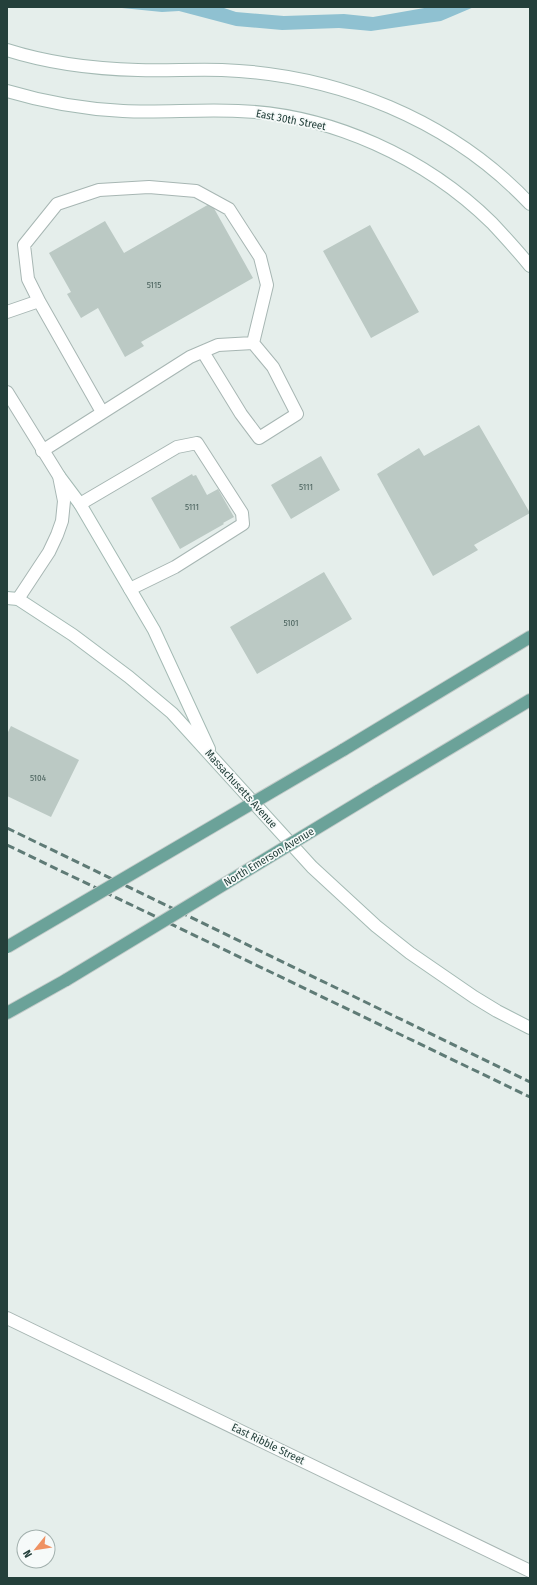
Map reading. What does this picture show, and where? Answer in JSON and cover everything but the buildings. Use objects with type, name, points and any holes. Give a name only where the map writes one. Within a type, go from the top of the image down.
[{"type":"main road","points":[[7,50],[53,61],[99,68],[263,72],[302,78],[345,90],[388,106],[421,122],[457,144],[489,167],[530,204]]},
{"type":"main road","name":"East 30th Street","points":[[7,91],[63,104],[122,111],[216,110],[269,114],[318,124],[347,133],[391,152],[442,182],[491,222],[530,266]]},
{"type":"main road","points":[[102,412],[28,279],[24,245],[57,204],[99,190],[149,188],[196,191],[229,209],[260,257],[267,285],[253,343]]},
{"type":"main road","points":[[7,312],[39,301]]},
{"type":"main road","points":[[42,451],[190,357],[218,345],[253,343]]},
{"type":"main road","points":[[203,352],[240,414],[259,438],[297,414],[273,367],[253,343]]},
{"type":"main road","points":[[7,392],[58,476],[80,504],[154,630],[216,763]]},
{"type":"main road","points":[[80,504],[177,447],[197,443],[242,513],[243,524],[175,567],[130,589]]},
{"type":"main road","points":[[13,599],[49,552],[62,521],[64,500],[58,476]]},
{"type":"main road","name":"Massachusetts Avenue","points":[[13,599],[103,656],[149,693],[176,718],[312,867],[376,926],[410,953],[474,997],[530,1028]]},
{"type":"main road","points":[[7,947],[343,750],[530,636]]},
{"type":"main road","name":"North Emerson Avenue","points":[[7,1013],[66,980],[530,700]]},
{"type":"main road","name":"East Ribble Street","points":[[7,1318],[530,1570]]},
{"type":"water","points":[[112,7],[221,7],[236,12],[284,16],[344,14],[373,17],[430,7],[474,7],[441,21],[371,31],[339,28],[282,30],[236,26],[179,11],[162,12]]},
{"type":"railway","points":[[7,828],[530,1082]]},
{"type":"railway","points":[[7,845],[530,1097]]}]
